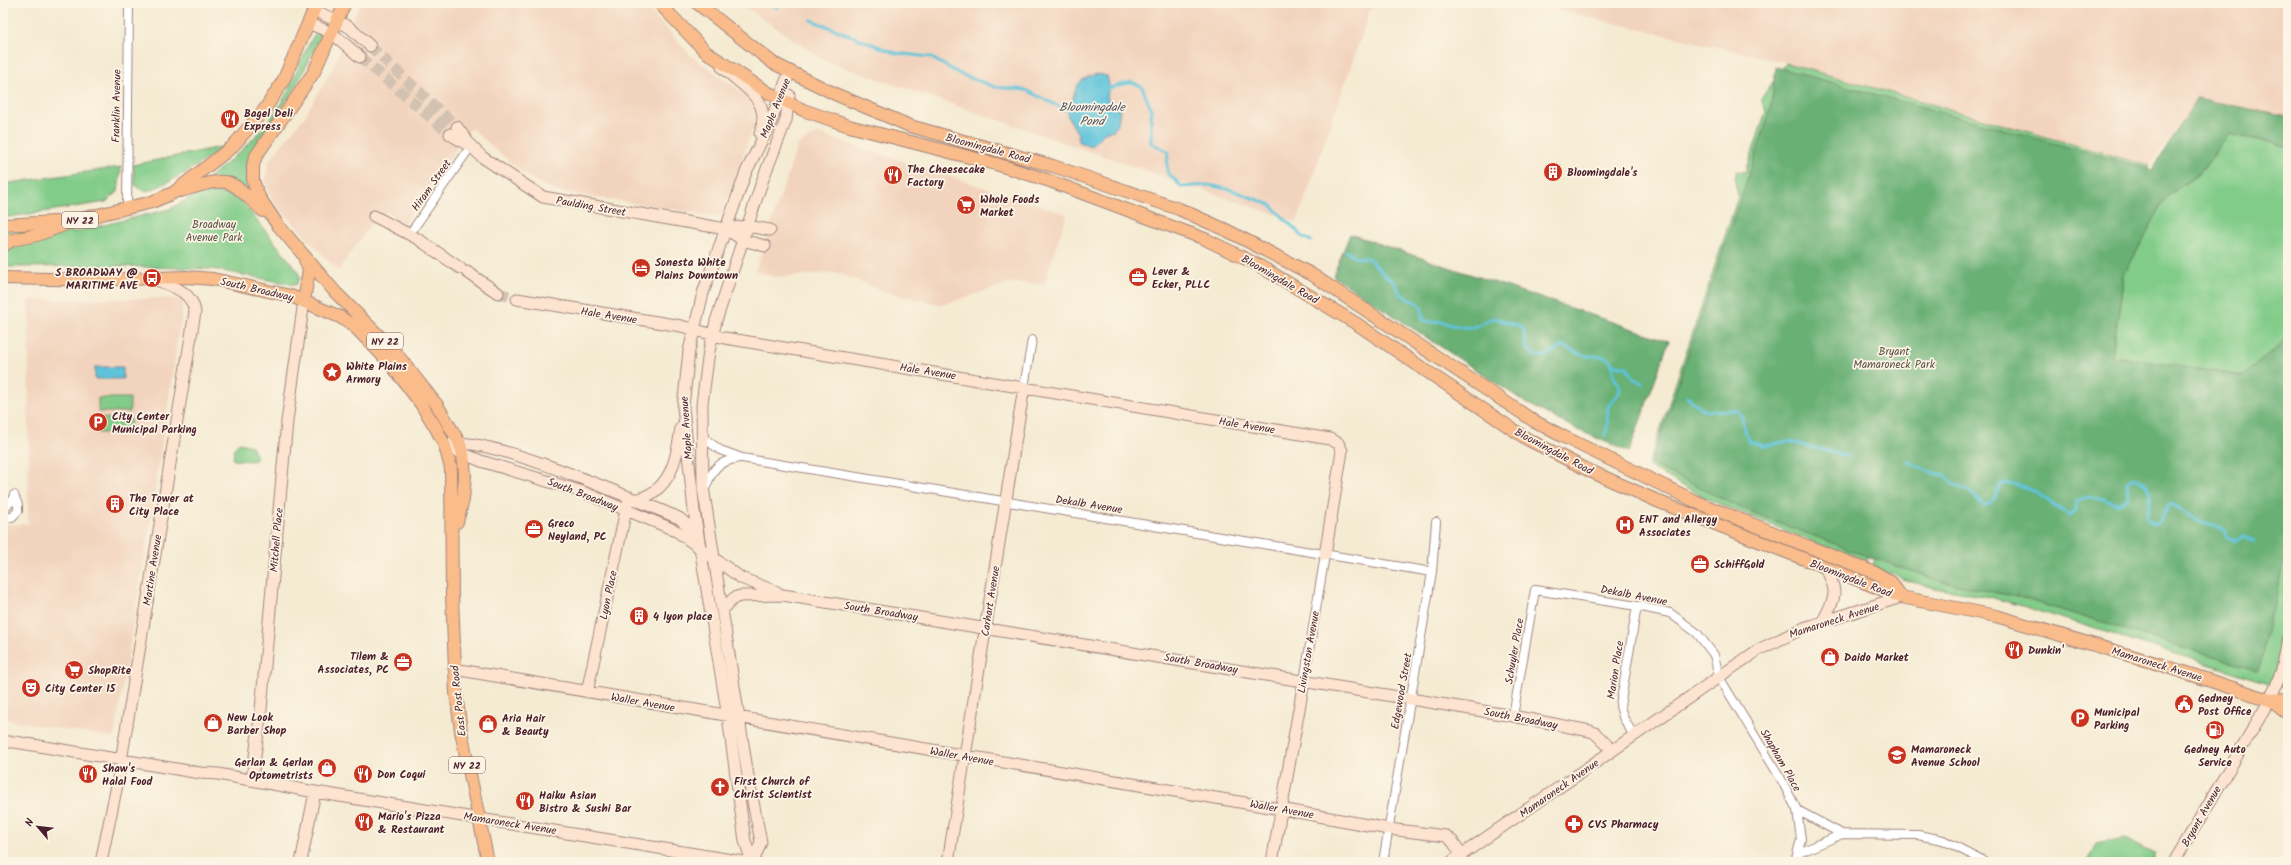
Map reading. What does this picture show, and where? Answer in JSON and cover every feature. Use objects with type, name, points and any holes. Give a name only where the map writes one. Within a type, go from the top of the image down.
[{"type":"main road","points":[[277,224],[256,189],[253,181],[253,165],[265,141],[314,72],[345,3]]},
{"type":"main road","name":"Bloomingdale Road","points":[[659,3],[706,52],[767,92],[784,101],[849,126],[975,158],[1047,180],[1205,239],[1258,265],[1350,320],[1527,439],[1562,458],[1662,504],[1901,597]]},
{"type":"main road","name":"Bloomingdale Road","points":[[697,3],[721,21],[744,42],[789,73],[910,126],[1053,166],[1179,209],[1222,228],[1307,272],[1548,429],[1701,504],[1878,574],[1891,582],[1901,597]]},
{"type":"main road","points":[[703,3],[721,21]]},
{"type":"main road","points":[[173,193],[220,158],[244,136],[256,121],[283,81],[315,6],[349,27],[370,46]]},
{"type":"main road","points":[[308,23],[332,33],[360,57]]},
{"type":"main road","points":[[706,52],[754,94],[762,106],[763,117],[761,129],[746,172]]},
{"type":"main road","name":"Maple Avenue","points":[[753,862],[761,842],[748,776],[741,719],[722,610],[704,492],[701,436],[704,391],[713,335],[726,290],[763,179],[786,120],[784,101],[789,73]]},
{"type":"main road","name":"Maple Avenue","points":[[753,862],[745,841],[728,717],[690,489],[682,407],[685,374],[703,293],[746,172],[784,101]]},
{"type":"main road","name":"Paulding Street","points":[[453,130],[505,173],[537,195],[548,199],[726,229],[748,226],[770,230]]},
{"type":"main road","name":"NY 22","points":[[3,225],[72,221],[152,202],[173,193],[212,181],[230,182],[241,189],[277,224],[348,306],[395,352],[437,405],[461,448]]},
{"type":"main road","points":[[374,216],[418,239],[498,293]]},
{"type":"main road","points":[[3,246],[12,240],[37,235],[72,221]]},
{"type":"main road","name":"Paulding Street","points":[[726,229],[743,240],[765,246]]},
{"type":"main road","points":[[298,250],[309,270],[304,301]]},
{"type":"main road","name":"South Broadway","points":[[3,278],[96,280],[186,277],[213,279],[291,296],[304,301],[340,317],[356,328],[379,350],[422,404],[445,446],[461,448],[487,447],[532,461],[679,518],[697,532],[714,558]]},
{"type":"main road","name":"Martine Avenue","points":[[102,862],[121,760],[195,312],[194,304],[187,294],[152,278]]},
{"type":"main road","name":"Hale Avenue","points":[[518,300],[694,330],[713,335],[1182,415],[1313,435],[1330,438],[1338,443]]},
{"type":"main road","name":"Mitchell Place","points":[[252,779],[261,710],[288,422],[304,301]]},
{"type":"main road","name":"Carhart Avenue","points":[[948,862],[1007,502],[1024,387]]},
{"type":"main road","points":[[631,499],[651,496],[665,482],[676,456],[682,407]]},
{"type":"main road","name":"Livingston Avenue","points":[[1325,555],[1342,451],[1338,443]]},
{"type":"main road","name":"East Post Road","points":[[445,446],[451,468],[454,669],[461,731],[488,862]]},
{"type":"main road","name":"South Broadway","points":[[461,448],[519,474],[547,480],[583,492],[678,532],[741,578],[783,594],[1514,716],[1590,731],[1595,733],[1612,750]]},
{"type":"main road","name":"East Post Road","points":[[453,537],[463,500],[465,475],[461,448]]},
{"type":"main road","name":"Lyon Place","points":[[587,692],[626,510],[631,499]]},
{"type":"main road","points":[[1823,621],[1832,603],[1835,592],[1826,569]]},
{"type":"main road","name":"South Broadway","points":[[722,610],[734,598],[740,596],[783,594]]},
{"type":"main road","name":"Mamaroneck Avenue","points":[[1452,862],[1612,750],[1771,643],[1823,621],[1876,606],[1901,597],[1996,616],[2152,662],[2270,700],[2288,714]]},
{"type":"main road","name":"Bryant Avenue","points":[[2174,862],[2270,700],[2282,670],[2288,640]]},
{"type":"main road","name":"Waller Avenue","points":[[454,669],[728,717],[1281,809],[1389,829],[1446,836],[1453,842],[1462,855]]},
{"type":"main road","name":"Livingston Avenue","points":[[1272,862],[1304,681]]},
{"type":"main road","name":"Mamaroneck Avenue","points":[[2270,700],[2288,699]]},
{"type":"main road","name":"Mamaroneck Avenue","points":[[3,738],[15,742],[121,760],[200,773],[252,779],[315,792],[744,862]]},
{"type":"main road","name":"Mamaroneck Avenue","points":[[3,742],[15,742]]},
{"type":"main road","points":[[301,862],[315,792]]},
{"type":"street","name":"Franklin Avenue","points":[[127,209],[129,3]]},
{"type":"street","name":"Hiram Street","points":[[409,235],[471,146]]},
{"type":"street","name":"Carhart Avenue","points":[[1024,387],[1032,340]]},
{"type":"street","name":"Dekalb Avenue","points":[[701,436],[720,450],[742,458],[1432,572]]},
{"type":"street","name":"Dekalb Avenue","points":[[704,492],[711,474],[718,466],[729,460],[742,458]]},
{"type":"street","points":[[3,508],[11,502],[14,495],[18,505],[18,511],[12,517],[3,518]]},
{"type":"street","name":"Edgewood Street","points":[[1383,862],[1432,572],[1436,522]]},
{"type":"street","name":"Livingston Avenue","points":[[1304,681],[1325,555]]},
{"type":"street","name":"Dekalb Avenue","points":[[1536,590],[1637,606],[1670,613],[1688,626],[1714,655],[1719,677]]},
{"type":"street","name":"Schuyler Place","points":[[1514,716],[1536,590]]},
{"type":"street","name":"Marion Place","points":[[1634,736],[1623,717],[1620,706],[1637,606]]},
{"type":"street","name":"Shapham Place","points":[[1719,677],[1778,774],[1797,810],[1801,839],[1799,853],[1795,862]]},
{"type":"street","points":[[1797,810],[1842,834]]},
{"type":"street","points":[[1799,853],[1842,834],[1918,835],[1929,837],[1958,847],[1986,862]]},
{"type":"shaded area","points":[[360,3],[643,3],[691,56],[742,92],[755,108],[755,122],[721,217],[555,191],[526,176],[471,128],[404,223],[387,212],[378,221],[370,225],[338,271],[274,203],[265,183],[269,161],[305,116],[333,67]]},
{"type":"shaded area","points":[[739,3],[1379,3],[1370,11],[1297,222],[825,61]]},
{"type":"shaded area","points":[[1527,3],[2288,3],[2288,117],[2199,99],[2149,166],[1786,63]]},
{"type":"shaded area","points":[[818,134],[1067,214],[1044,284],[1010,283],[942,305],[885,292],[839,273],[774,277],[755,271],[798,144]]},
{"type":"shaded area","points":[[184,298],[146,548],[114,738],[3,719],[3,524],[28,524],[29,300]]},
{"type":"green space","name":"Broadway Avenue Park","points":[[317,32],[321,34],[321,36],[294,90],[252,152],[246,171],[248,187],[238,197],[297,270],[300,278],[296,285],[212,269],[117,266],[3,267],[3,232],[70,221],[71,233],[170,209],[206,189],[215,187],[209,177],[240,152],[268,122],[283,100],[309,43]]},
{"type":"green space","name":"Bryant Mamaroneck Park","points":[[1786,63],[2149,166],[2093,345],[2113,351],[2124,275],[2166,197],[2201,172],[2229,134],[2288,146],[2288,337],[2243,376],[2147,362],[2288,424],[2288,689],[2019,605],[1989,597],[1935,588],[1902,579],[1893,573],[1888,574],[1876,568],[1873,564],[1875,560],[1869,556],[1865,562],[1861,561],[1705,498],[1648,466],[1738,197],[1735,181],[1736,174],[1737,171],[1746,172],[1766,111],[1761,99]]},
{"type":"green space","name":"Bryant Mamaroneck Park","points":[[1776,67],[2152,170],[2197,98],[2288,117],[2288,146],[2229,134],[2201,172],[2166,197],[2124,275],[2112,356],[2243,376],[2288,337],[2288,544],[2258,671],[2022,598],[1943,582],[1861,554],[1741,508],[1651,464],[1770,112]]},
{"type":"green space","points":[[220,147],[217,151],[199,164],[162,185],[146,191],[141,190],[135,185],[133,165]]},
{"type":"green space","points":[[121,167],[118,192],[106,202],[3,218],[3,184]]},
{"type":"green space","points":[[1350,234],[1669,341],[1629,452],[1578,430],[1528,404],[1333,276]]},
{"type":"green space","points":[[98,398],[130,398],[130,412],[98,412]]},
{"type":"green space","points":[[99,418],[131,419],[130,433],[98,433]]},
{"type":"green space","points":[[239,443],[252,446],[257,458],[254,461],[233,460],[234,448]]},
{"type":"green space","points":[[2123,838],[2155,854],[2151,862],[2087,862],[2097,844]]},
{"type":"water","name":"Bloomingdale Pond","points":[[1098,74],[1107,76],[1109,84],[1107,98],[1114,108],[1120,110],[1118,123],[1114,130],[1105,132],[1092,146],[1078,142],[1078,134],[1067,115],[1076,88],[1079,84],[1083,80]]},
{"type":"water","points":[[95,367],[123,367],[123,379],[95,379]]},
{"type":"waterway","points":[[766,3],[778,7]]},
{"type":"waterway","points":[[811,20],[895,53],[930,57],[960,74],[995,87],[1026,90],[1072,113]]},
{"type":"waterway","points":[[1105,89],[1132,82],[1142,87],[1151,109],[1151,143],[1168,151],[1167,172],[1182,187],[1209,185],[1232,190],[1271,205],[1303,237],[1311,241]]},
{"type":"waterway","points":[[1346,251],[1358,258],[1368,258],[1387,277],[1394,281],[1400,293],[1408,299],[1418,303],[1422,308],[1423,320],[1431,322],[1442,321],[1451,325],[1471,328],[1494,318],[1522,327],[1524,331],[1526,348],[1535,356],[1546,356],[1563,346],[1586,356],[1599,356],[1610,360],[1613,374],[1620,390],[1609,406],[1607,412],[1606,435]]},
{"type":"waterway","points":[[1613,364],[1627,367],[1634,379],[1643,383]]},
{"type":"waterway","points":[[1687,397],[1705,411],[1736,410],[1741,415],[1748,441],[1766,446],[1787,441],[1847,456]]},
{"type":"waterway","points":[[1907,461],[1932,473],[1944,475],[1955,485],[1970,492],[1984,506],[1992,501],[2002,484],[2010,483],[2028,489],[2070,516],[2076,511],[2076,502],[2081,499],[2096,497],[2117,504],[2128,498],[2127,482],[2133,478],[2147,484],[2149,488],[2150,493],[2147,518],[2153,523],[2159,522],[2170,504],[2198,521],[2225,531],[2226,537],[2236,540],[2243,536],[2254,542]]},
{"type":"tunnel","points":[[370,46],[457,127]]},
{"type":"tunnel","points":[[360,57],[450,134]]},
{"type":"tunnel","points":[[498,293],[517,299]]},
{"type":"place","name":"Bagel Deli Express","points":[[230,119]]},
{"type":"place","name":"Bloomingdale's","points":[[1553,172]]},
{"type":"place","name":"The Cheesecake Factory","points":[[893,175]]},
{"type":"place","name":"Whole Foods Market","points":[[966,205]]},
{"type":"place","name":"Sonesta White Plains Downtown","points":[[641,268]]},
{"type":"place","name":"Lever & Ecker, PLLC","points":[[1138,277]]},
{"type":"place","name":"S BROADWAY @ MARITIME AVE","points":[[152,278]]},
{"type":"place","name":"White Plains Armory","points":[[332,372]]},
{"type":"place","name":"City Center Municipal Parking","points":[[98,422]]},
{"type":"place","name":"The Tower at City Place","points":[[115,504]]},
{"type":"place","name":"ENT and Allergy Associates","points":[[1625,525]]},
{"type":"place","name":"Greco Neyland, PC","points":[[534,529]]},
{"type":"place","name":"SchiffGold","points":[[1700,564]]},
{"type":"place","name":"4 lyon place","points":[[639,616]]},
{"type":"place","name":"Dunkin'","points":[[2014,650]]},
{"type":"place","name":"Daido Market","points":[[1830,657]]},
{"type":"place","name":"Tilem & Associates, PC","points":[[403,662]]},
{"type":"place","name":"ShopRite","points":[[74,670]]},
{"type":"place","name":"City Center 15","points":[[31,688]]},
{"type":"place","name":"Gedney Post Office","points":[[2184,704]]},
{"type":"place","name":"Municipal Parking","points":[[2080,718]]},
{"type":"place","name":"New Look Barber Shop","points":[[213,723]]},
{"type":"place","name":"Aria Hair & Beauty","points":[[488,724]]},
{"type":"place","name":"Gedney Auto Service","points":[[2215,730]]},
{"type":"place","name":"Mamaroneck Avenue School","points":[[1897,755]]},
{"type":"place","name":"Gerlan & Gerlan Optometrists","points":[[327,768]]},
{"type":"place","name":"Shaw's Halal Food","points":[[88,774]]},
{"type":"place","name":"Don Coqui","points":[[363,774]]},
{"type":"place","name":"First Church of Christ Scientist","points":[[720,787]]},
{"type":"place","name":"Haiku Asian Bistro & Sushi Bar","points":[[525,801]]},
{"type":"place","name":"Mario's Pizza & Restaurant","points":[[364,822]]},
{"type":"place","name":"CVS Pharmacy","points":[[1574,824]]}]
